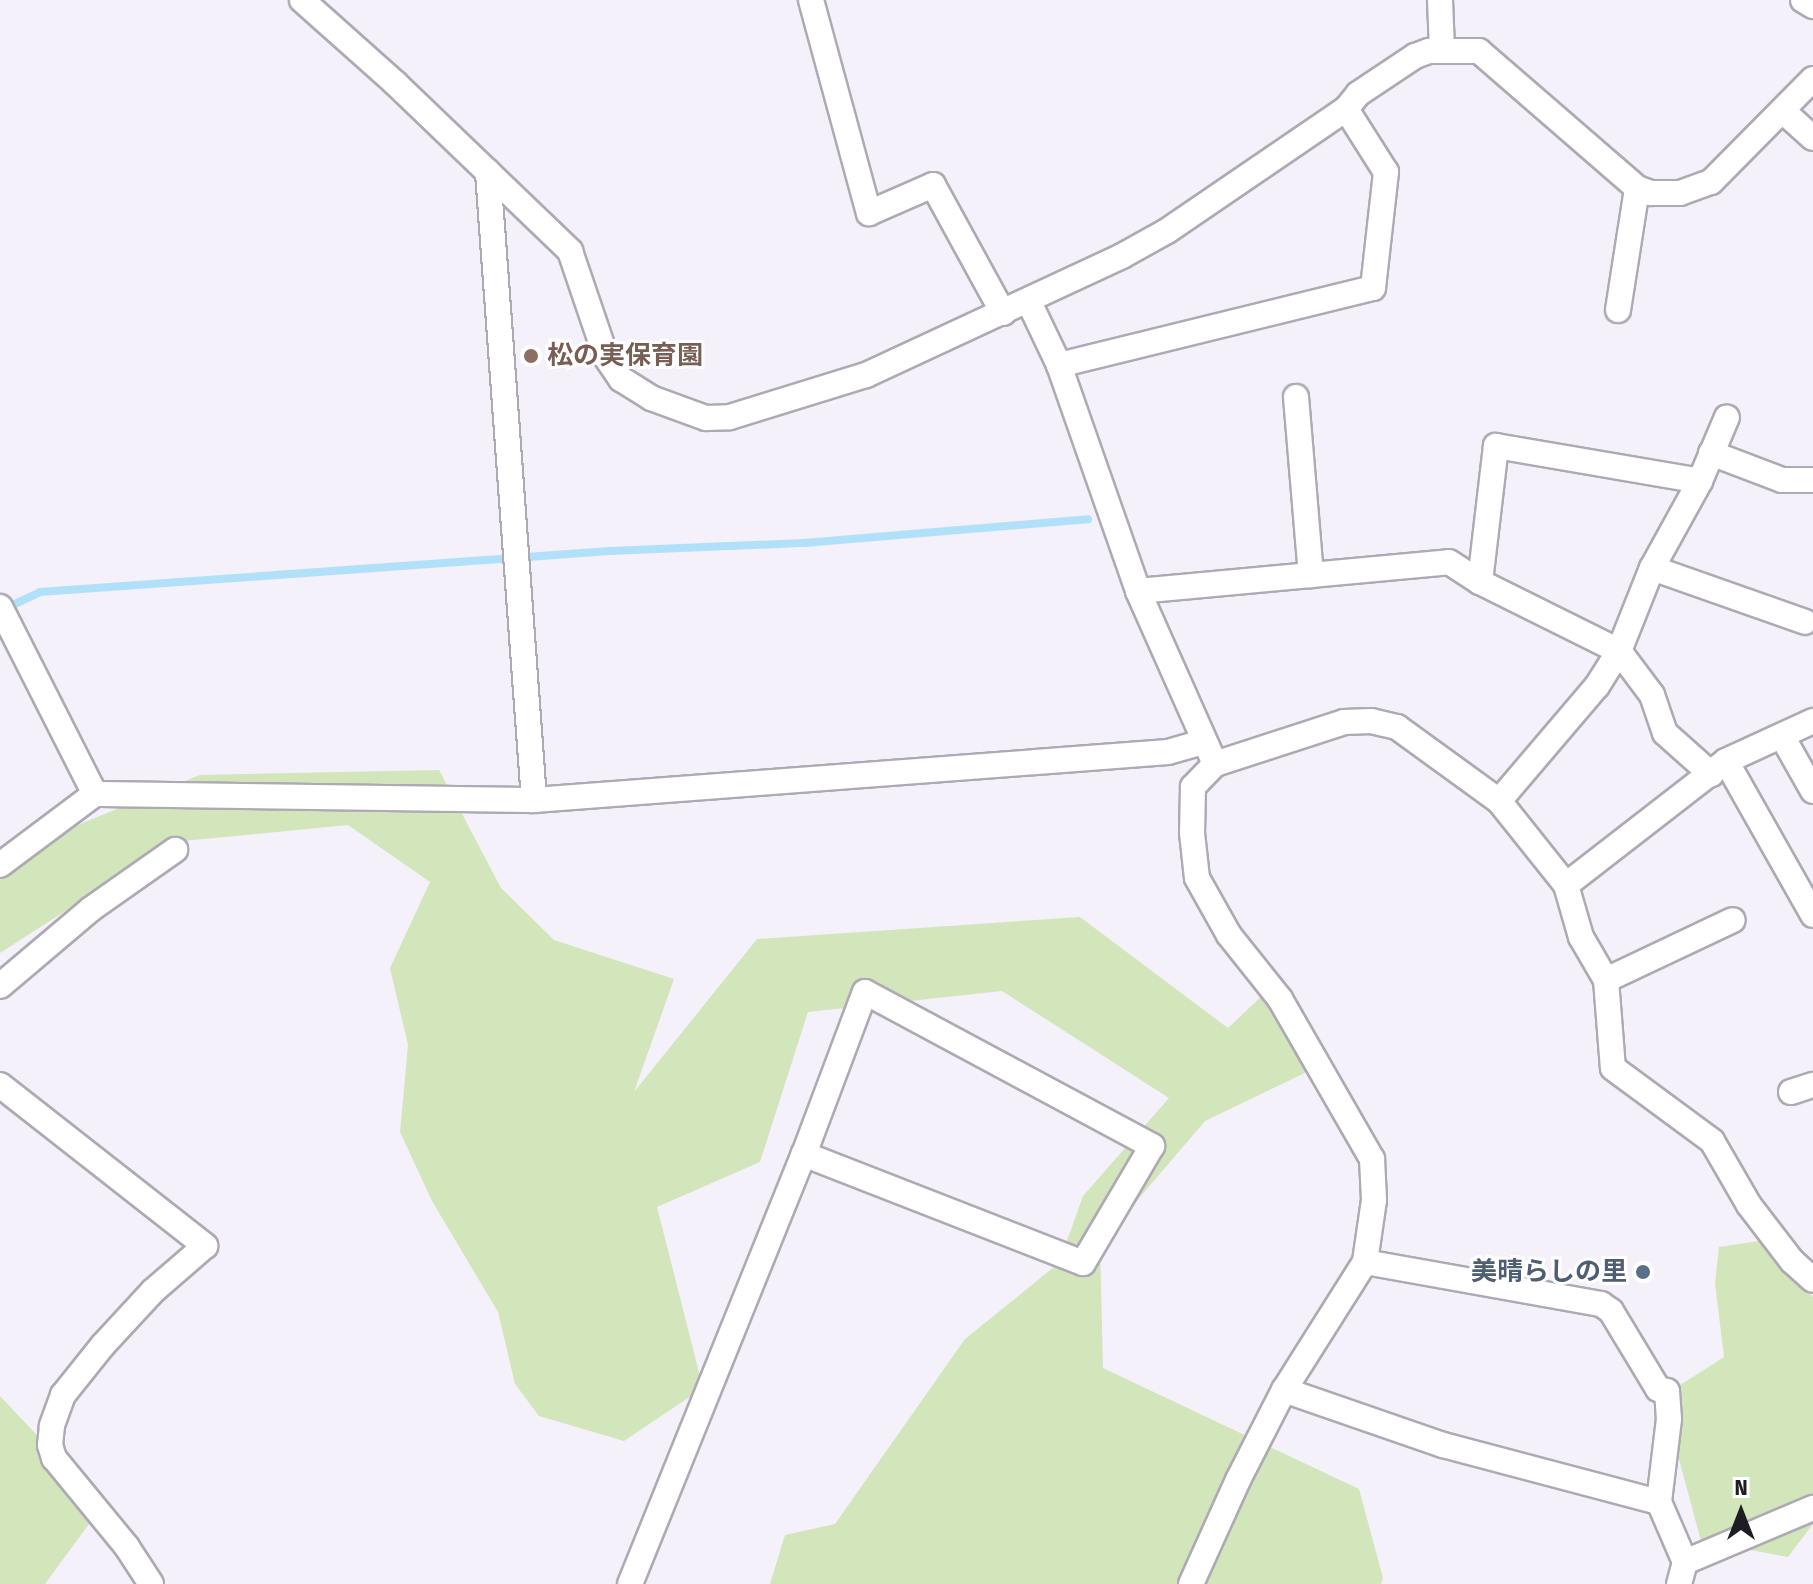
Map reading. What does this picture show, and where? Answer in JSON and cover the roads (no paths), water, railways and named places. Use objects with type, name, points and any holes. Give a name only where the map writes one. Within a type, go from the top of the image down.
[{"type":"street","points":[[302,0],[570,251],[602,347],[621,379],[651,398],[706,418],[730,417],[866,375],[1029,302],[1167,231],[1346,109],[1358,94],[1415,56],[1442,49],[1479,51],[1637,188],[1651,193],[1680,193],[1711,182],[1784,112],[1813,79]]},
{"type":"street","points":[[811,0],[869,213],[933,185],[1003,313]]},
{"type":"street","points":[[1440,0],[1442,49]]},
{"type":"street","points":[[1803,0],[1813,6]]},
{"type":"street","points":[[1059,365],[1373,288],[1386,172],[1346,109]]},
{"type":"street","points":[[1784,112],[1813,138]]},
{"type":"street","points":[[488,172],[534,800]]},
{"type":"street","points":[[1618,310],[1637,188]]},
{"type":"street","points":[[1029,302],[1059,365],[1138,591],[1202,742],[1215,764]]},
{"type":"street","points":[[1296,397],[1311,575]]},
{"type":"street","points":[[1499,801],[1597,686],[1619,651],[1652,568],[1700,481],[1727,417]]},
{"type":"street","points":[[1480,582],[1496,446],[1700,481]]},
{"type":"street","points":[[1711,453],[1782,480],[1813,480]]},
{"type":"street","points":[[1138,591],[1449,562],[1480,582],[1619,651],[1652,695],[1665,733],[1718,767],[1813,915]]},
{"type":"street","points":[[1652,568],[1805,622]]},
{"type":"street","points":[[0,607],[95,794]]},
{"type":"street","points":[[1191,1584],[1284,1390],[1365,1262],[1374,1200],[1372,1159],[1280,999],[1229,935],[1197,878],[1192,833],[1193,787],[1215,764],[1344,722],[1371,721],[1397,727],[1499,801],[1566,885],[1581,937],[1606,980],[1613,1068],[1712,1141],[1749,1205],[1792,1261],[1813,1280]]},
{"type":"street","points":[[1566,885],[1718,767],[1813,721]]},
{"type":"street","points":[[1782,736],[1813,791]]},
{"type":"street","points":[[0,865],[95,794],[534,800],[1168,752],[1202,742]]},
{"type":"street","points":[[0,986],[91,909],[175,850]]},
{"type":"street","points":[[1606,980],[1733,920]]},
{"type":"street","points":[[630,1584],[804,1154],[865,992],[1152,1146],[1083,1263],[804,1154]]},
{"type":"street","points":[[0,1085],[205,1246],[153,1291],[103,1345],[63,1395],[52,1426],[50,1445],[54,1458],[127,1547],[151,1584]]},
{"type":"street","points":[[1365,1262],[1601,1304],[1611,1311],[1658,1389],[1667,1391],[1669,1419],[1659,1502],[1682,1573],[1813,1508]]},
{"type":"street","points":[[1284,1390],[1443,1445],[1659,1502]]},
{"type":"waterway","points":[[4,609],[40,592],[610,551],[804,543],[1088,519]]},
{"type":"place","name":"松の実保育園","points":[[531,356]]},
{"type":"place","name":"美晴らしの里","points":[[1643,1272]]}]
